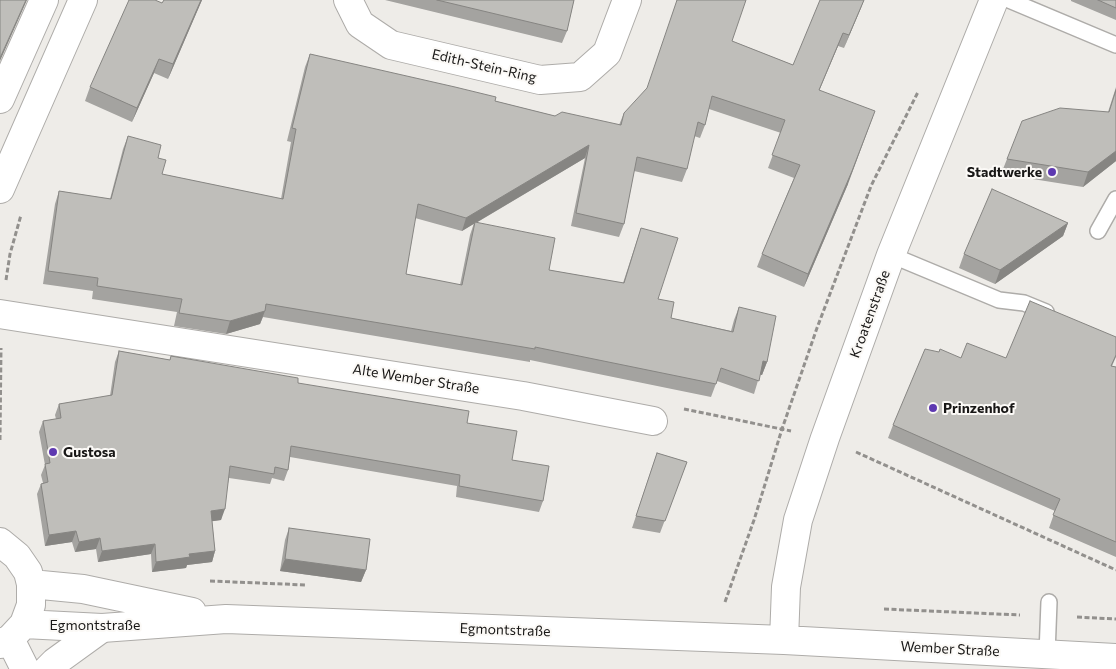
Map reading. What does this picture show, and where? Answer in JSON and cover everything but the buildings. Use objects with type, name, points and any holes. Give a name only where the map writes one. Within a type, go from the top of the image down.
[{"type":"street","points":[[0,99],[44,0]]},
{"type":"street","points":[[0,189],[83,0]]},
{"type":"street","name":"Edith-Stein-Ring","points":[[348,0],[360,24],[391,46],[540,80],[580,77],[607,54],[627,0]]},
{"type":"street","name":"Kroatenstraße","points":[[784,640],[786,587],[798,520],[825,438],[891,255],[994,0]]},
{"type":"street","name":"Alte Wember Straße","points":[[0,314],[513,394],[653,421]]},
{"type":"street","points":[[1,539],[17,556],[28,572],[31,584],[31,604],[11,636],[25,669]]},
{"type":"street","name":"Egmontstraße","points":[[31,584],[83,589],[226,619]]},
{"type":"street","name":"Egmontstraße","points":[[11,636],[226,619],[784,640]]},
{"type":"street","points":[[48,669],[102,628]]},
{"type":"street","name":"Wember Straße","points":[[784,640],[1116,658]]},
{"type":"lane","points":[[1009,0],[1116,45]]},
{"type":"lane","points":[[1098,231],[1116,199]]},
{"type":"lane","points":[[891,255],[999,300],[1024,303],[1057,317]]},
{"type":"lane","points":[[1047,654],[1049,609]]},
{"type":"path","points":[[725,602],[817,328],[870,186],[919,90]]},
{"type":"path","points":[[0,438],[0,314],[10,254],[24,208]]},
{"type":"path","points":[[653,421],[676,407],[825,438],[1116,570]]},
{"type":"path","points":[[883,609],[1049,609],[1116,619]]},
{"type":"place","name":"Stadtwerke","points":[[1052,172]]},
{"type":"place","name":"Prinzenhof","points":[[933,408]]},
{"type":"place","name":"Gustosa","points":[[53,452]]}]
